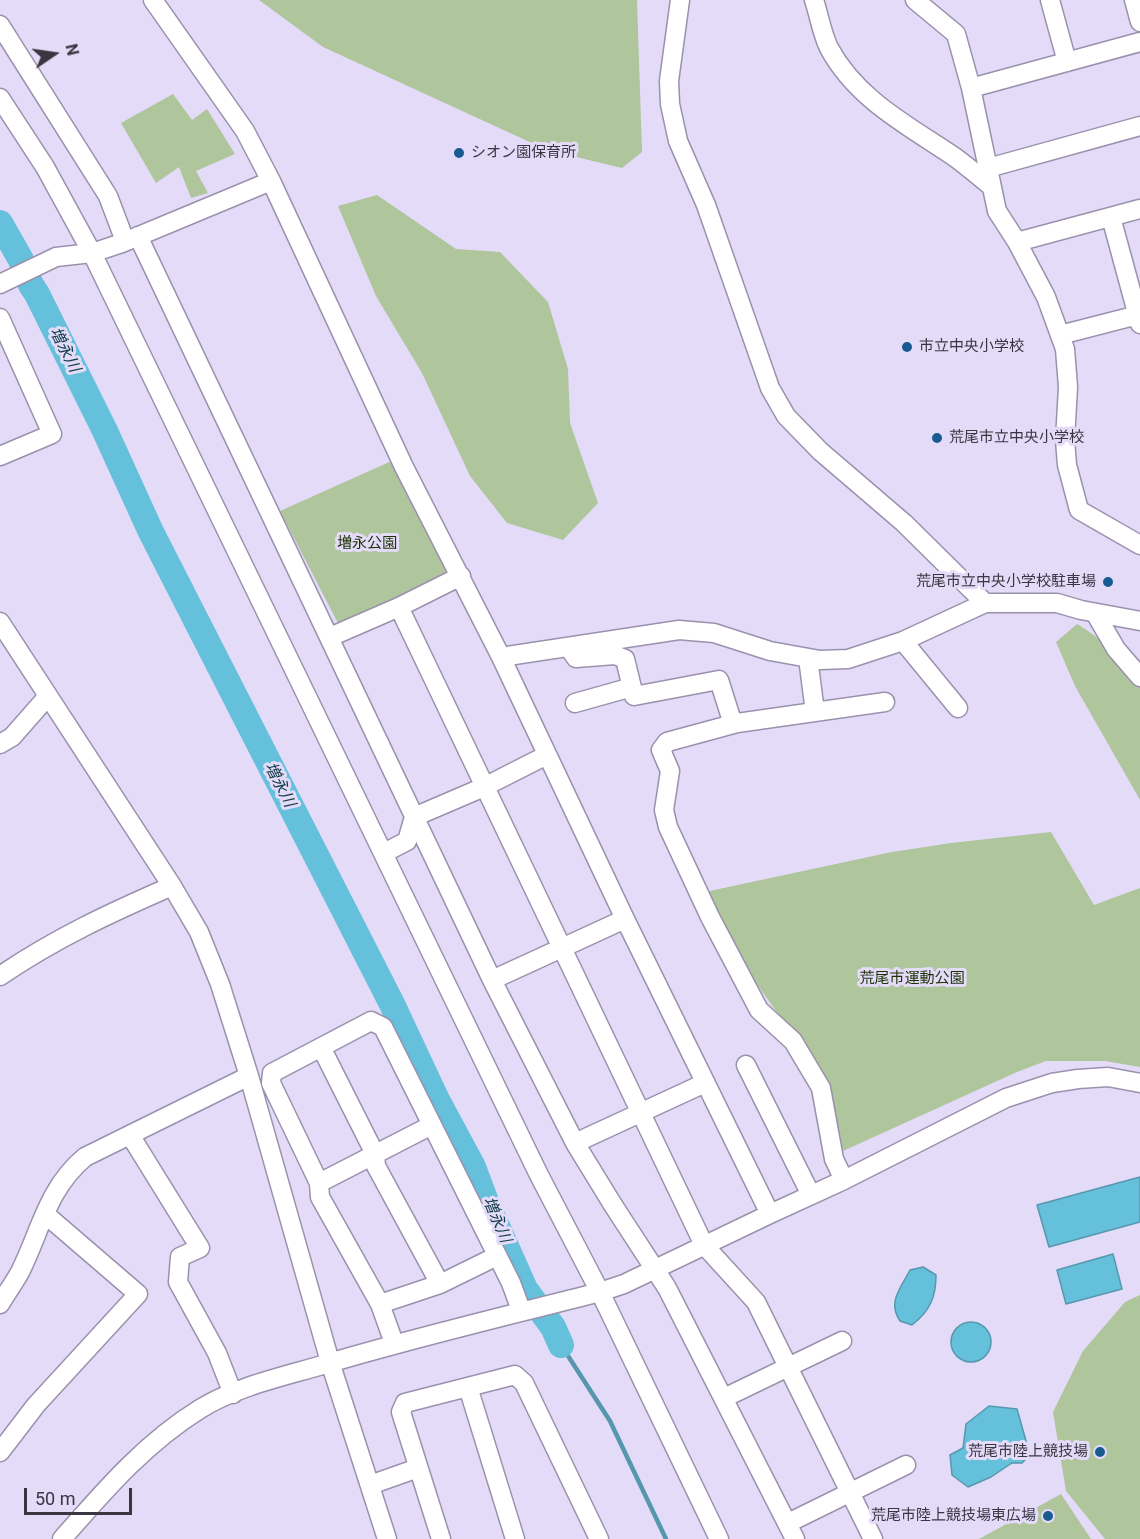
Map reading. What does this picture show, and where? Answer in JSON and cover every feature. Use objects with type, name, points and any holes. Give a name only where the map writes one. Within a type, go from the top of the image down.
[{"type":"street","points":[[153,0],[244,131],[271,181],[404,467],[501,657],[625,919],[770,1214]]},
{"type":"street","points":[[680,0],[669,81],[670,104],[678,141],[706,205],[770,388],[786,416],[820,451],[904,522],[985,603]]},
{"type":"street","points":[[814,0],[828,46],[841,68],[862,92],[893,118],[957,159],[992,187]]},
{"type":"street","points":[[915,0],[956,34],[971,88],[998,211],[1046,297],[1065,349],[1068,387],[1065,440],[1067,465],[1080,510],[1140,544]]},
{"type":"street","points":[[1050,0],[1067,62]]},
{"type":"street","points":[[1134,0],[1140,22]]},
{"type":"street","points":[[0,25],[108,196],[131,239],[330,637],[492,981],[575,1143],[667,1288],[792,1531],[849,1493],[906,1466]]},
{"type":"street","points":[[971,88],[1140,42]]},
{"type":"street","points":[[0,98],[45,167],[92,253],[539,1175],[600,1292],[719,1539]]},
{"type":"street","points":[[988,168],[1140,126]]},
{"type":"street","points":[[4,282],[56,257],[92,253],[271,181]]},
{"type":"street","points":[[1017,242],[1140,209]]},
{"type":"street","points":[[1060,335],[1139,319],[1111,217]]},
{"type":"street","points":[[0,318],[52,434],[0,456]]},
{"type":"street","points":[[330,637],[399,607],[461,576]]},
{"type":"street","points":[[501,657],[679,630],[714,633],[770,651],[808,658],[848,659],[903,641],[985,603],[1057,603],[1140,621]]},
{"type":"street","points":[[399,607],[704,1245],[756,1302],[873,1539]]},
{"type":"street","points":[[1095,613],[1116,649],[1140,677]]},
{"type":"street","points":[[0,622],[172,886],[199,933],[220,984],[249,1077],[330,1362],[387,1539]]},
{"type":"street","points":[[903,641],[958,708]]},
{"type":"street","points":[[569,647],[576,658],[615,655],[625,658],[634,696],[720,680],[733,724]]},
{"type":"street","points":[[808,658],[815,712]]},
{"type":"street","points":[[575,703],[632,687]]},
{"type":"street","points":[[0,744],[12,737],[48,696]]},
{"type":"street","points":[[844,1180],[834,1159],[821,1088],[793,1041],[759,1010],[710,917],[666,818],[664,810],[670,771],[661,750],[667,742],[733,724],[885,702]]},
{"type":"street","points":[[414,817],[484,787],[547,755]]},
{"type":"street","points":[[384,853],[407,841],[414,817]]},
{"type":"street","points":[[0,976],[36,952],[84,925],[172,886]]},
{"type":"street","points":[[492,981],[625,919]]},
{"type":"street","points":[[394,1343],[380,1304],[320,1197],[319,1183],[271,1083],[272,1073],[371,1021],[383,1027],[497,1256],[521,1310]]},
{"type":"street","points":[[321,1047],[375,1154],[376,1166],[440,1284]]},
{"type":"street","points":[[746,1065],[811,1195]]},
{"type":"street","points":[[0,1304],[19,1273],[58,1186],[72,1168],[85,1157],[249,1077]]},
{"type":"street","points":[[62,1539],[107,1487],[160,1436],[202,1407],[233,1394],[394,1343],[624,1284],[844,1180],[1006,1098],[1052,1083],[1078,1079],[1107,1077],[1140,1083]]},
{"type":"street","points":[[575,1143],[705,1083]]},
{"type":"street","points":[[319,1183],[432,1125]]},
{"type":"street","points":[[130,1135],[200,1248],[180,1257],[178,1282],[217,1353],[233,1394]]},
{"type":"street","points":[[0,1452],[36,1405],[138,1294],[45,1215]]},
{"type":"street","points":[[380,1304],[440,1284],[497,1256]]},
{"type":"street","points":[[724,1398],[843,1341]]},
{"type":"street","points":[[441,1539],[401,1412],[405,1403],[515,1375],[524,1383],[599,1539]]},
{"type":"street","points":[[468,1387],[514,1539]]},
{"type":"street","points":[[370,1485],[418,1468]]},
{"type":"green space","points":[[259,0],[637,0],[642,152],[622,168],[547,150],[323,47]]},
{"type":"green space","points":[[173,94],[192,120],[207,109],[235,154],[196,171],[208,193],[191,198],[179,167],[156,183],[121,123]]},
{"type":"green space","points":[[377,195],[456,249],[500,252],[548,302],[568,369],[570,423],[598,503],[563,540],[507,523],[470,476],[422,373],[376,296],[338,206]]},
{"type":"green space","name":"増永公園","points":[[396,459],[452,579],[340,627],[280,511]]},
{"type":"green space","points":[[1077,624],[1112,651],[1140,684],[1140,800],[1075,686],[1056,642]]},
{"type":"green space","name":"荒尾市運動公園","points":[[1051,832],[1094,905],[1140,888],[1140,1067],[1105,1061],[1046,1061],[843,1151],[830,1086],[743,965],[705,892],[892,852]]},
{"type":"green space","name":"荒尾市陸上競技場","points":[[1140,1295],[1140,1539],[1105,1539],[1066,1491],[1053,1412],[1083,1351],[1125,1302]]},
{"type":"green space","name":"荒尾市陸上競技場東広場","points":[[1061,1494],[1091,1539],[979,1539]]},
{"type":"water","points":[[1140,1177],[1140,1222],[1049,1247],[1037,1205]]},
{"type":"water","points":[[1113,1254],[1122,1289],[1066,1304],[1057,1270]]},
{"type":"water","points":[[923,1267],[936,1275],[935,1290],[928,1309],[912,1325],[900,1321],[896,1314],[895,1301],[910,1270]]},
{"type":"water","points":[[971,1322],[979,1323],[985,1328],[990,1334],[990,1350],[985,1356],[979,1361],[971,1362],[963,1361],[957,1356],[952,1350],[951,1342],[952,1334],[957,1328],[963,1323]]},
{"type":"water","points":[[989,1406],[1017,1409],[1030,1455],[1022,1463],[1012,1463],[991,1477],[968,1487],[952,1475],[950,1455],[963,1448],[966,1424]]},
{"type":"waterway","name":"増永川","points":[[0,223],[21,260],[31,285],[105,431],[151,532],[392,1004],[437,1100],[473,1167],[525,1289],[553,1327],[561,1345]]},
{"type":"waterway","points":[[561,1345],[610,1421],[666,1539]]},
{"type":"place","name":"シオン園保育所","points":[[459,153]]},
{"type":"place","name":"市立中央小学校","points":[[907,347]]},
{"type":"place","name":"荒尾市立中央小学校","points":[[937,438]]},
{"type":"place","name":"荒尾市立中央小学校駐車場","points":[[1108,582]]},
{"type":"place","name":"荒尾市陸上競技場","points":[[1100,1452]]},
{"type":"place","name":"荒尾市陸上競技場東広場","points":[[1048,1516]]}]
